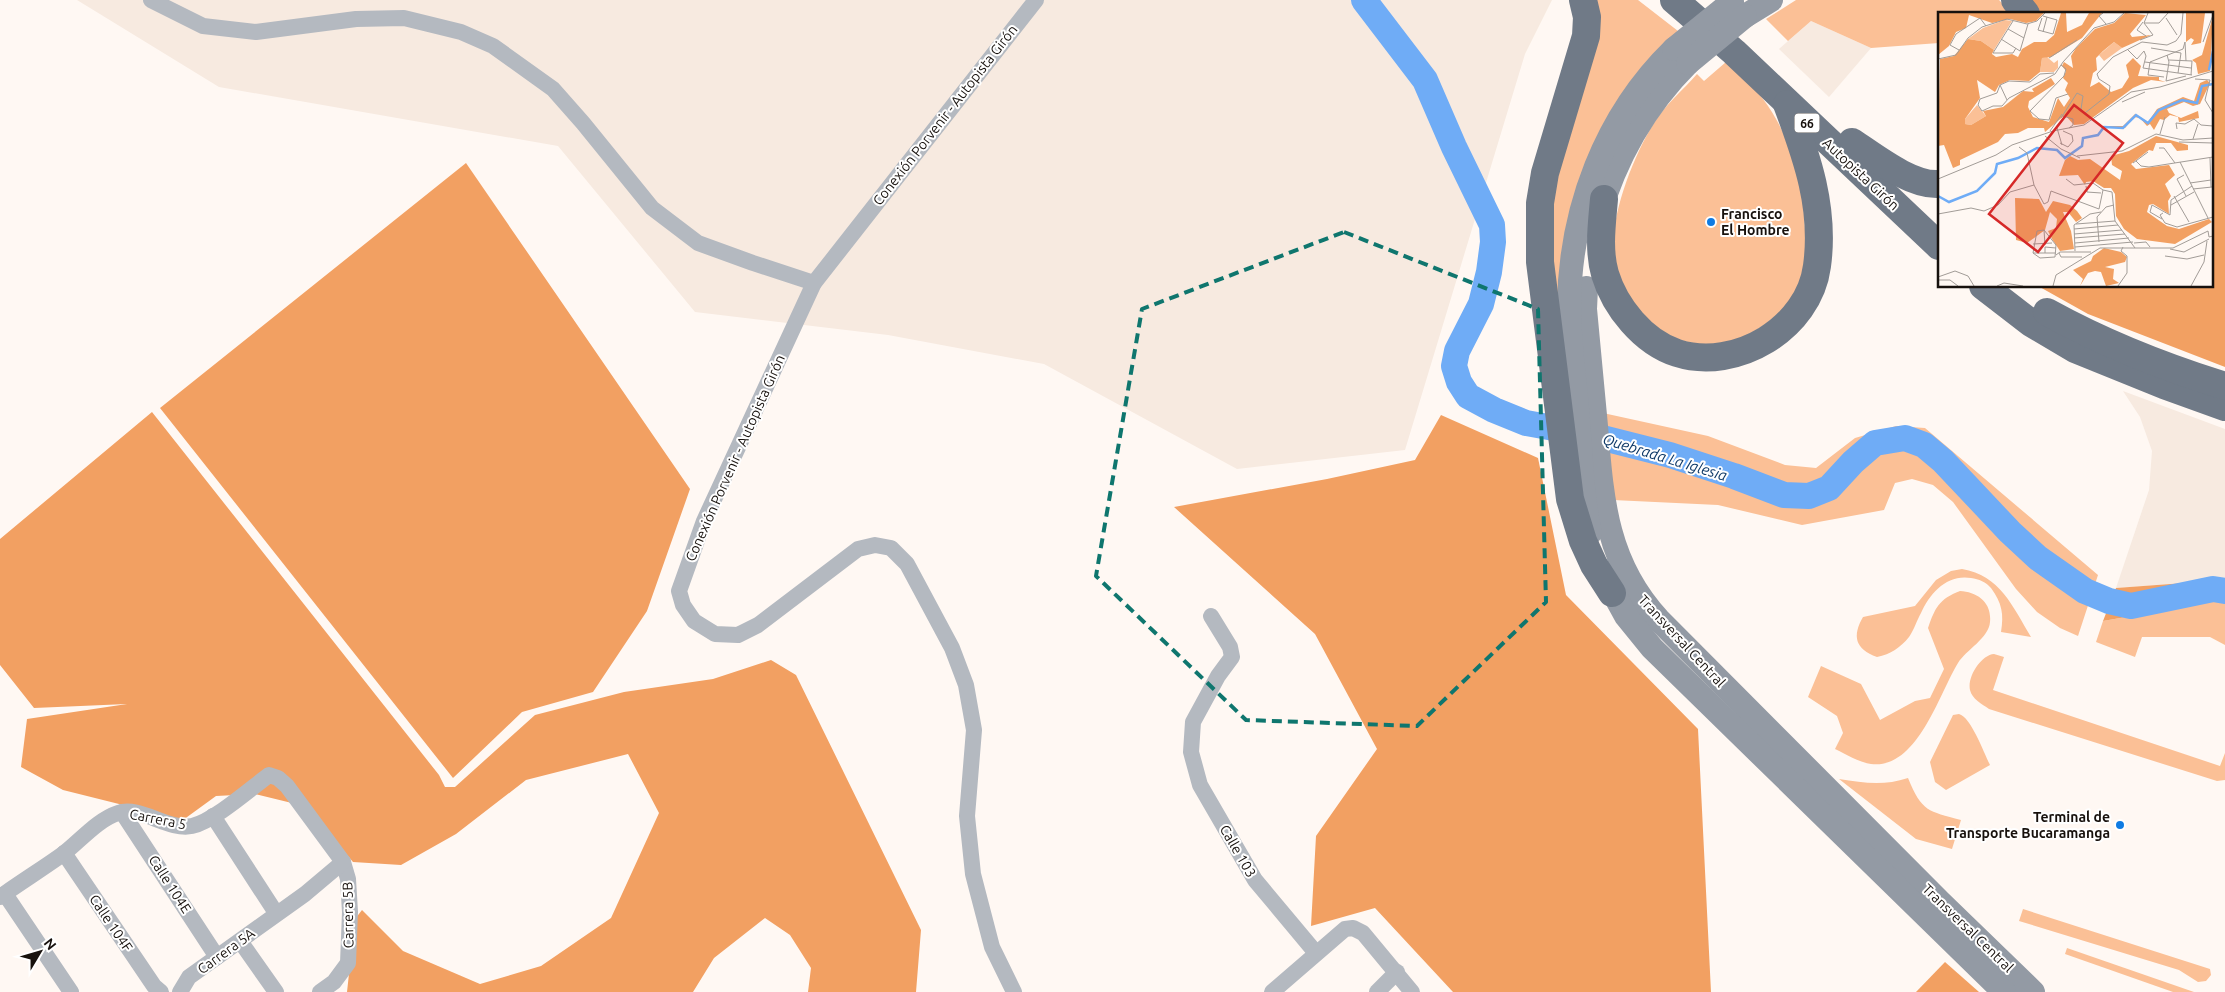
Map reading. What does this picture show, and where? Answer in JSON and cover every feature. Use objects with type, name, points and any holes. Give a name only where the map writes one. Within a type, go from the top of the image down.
[{"type":"highway","points":[[1583,0],[1587,17],[1586,36],[1552,147],[1540,203],[1540,262],[1577,409],[1582,463],[1576,520],[1594,564],[1612,593]]},
{"type":"highway","name":"Autopista Girón","points":[[1674,0],[1728,47],[1938,245]]},
{"type":"highway","name":"Autopista Girón","points":[[1704,0],[1852,142],[1938,221]]},
{"type":"highway","points":[[2015,0],[2024,12]]},
{"type":"highway","points":[[1604,198],[1601,244],[1605,273],[1620,306],[1638,328],[1658,344],[1677,353],[1700,357],[1724,356],[1747,350],[1764,342],[1788,323],[1804,305],[1817,267],[1818,212],[1814,184],[1787,104]]},
{"type":"highway","points":[[1852,142],[1888,166],[1911,178],[1938,184]]},
{"type":"highway","points":[[1986,288],[2031,323],[2075,349],[2225,407]]},
{"type":"highway","points":[[2012,288],[2035,305],[2072,326],[2162,364],[2225,386]]},
{"type":"main road","name":"Transversal Central","points":[[1771,0],[1737,6],[1681,56],[1658,65],[1632,97],[1602,153],[1581,210],[1572,258],[1569,308],[1582,463],[1627,576],[1646,606],[1927,889],[2033,992]]},
{"type":"main road","name":"Transversal Central","points":[[1577,409],[1590,253],[1604,198],[1621,156],[1642,119],[1674,77],[1681,56]]},
{"type":"main road","name":"Transversal Central","points":[[1612,593],[1626,616],[1652,648],[2004,992]]},
{"type":"street","points":[[151,0],[203,26],[256,32],[356,19],[404,18],[461,32],[493,46],[553,89],[652,208],[698,242],[814,283]]},
{"type":"street","name":"Conexión Porvenir - Autopista Girón","points":[[1014,992],[992,947],[973,874],[967,816],[974,730],[966,685],[952,648],[907,564],[890,548],[875,545],[858,549],[758,625],[738,635],[715,634],[694,621],[683,605],[679,592],[704,521],[814,283],[1036,0]]},
{"type":"street","name":"Calle 103","points":[[1210,616],[1230,647],[1232,657],[1218,676],[1193,722],[1191,752],[1200,785],[1255,880],[1316,953]]},
{"type":"street","name":"Carrera 5","points":[[3,896],[64,853],[101,823],[122,812],[142,814],[180,826],[193,826],[213,816],[268,775],[278,778],[287,786]]},
{"type":"street","name":"Carrera 5B","points":[[287,786],[343,862],[348,879],[350,912],[348,963],[334,982],[320,992]]},
{"type":"street","name":"Calle 104E","points":[[122,812],[217,958]]},
{"type":"street","points":[[213,816],[276,913],[305,894],[343,862]]},
{"type":"street","name":"Calle 104F","points":[[64,853],[154,986],[161,992]]},
{"type":"street","points":[[3,896],[71,992]]},
{"type":"street","name":"Carrera 5A","points":[[180,992],[189,978],[276,913]]},
{"type":"street","points":[[1272,992],[1345,929],[1353,928],[1363,933],[1412,992]]},
{"type":"street","points":[[240,941],[276,992]]},
{"type":"street","points":[[1377,992],[1397,972]]},
{"type":"highlighted area","points":[[1344,232],[1538,309],[1546,602],[1417,726],[1246,720],[1096,576],[1142,309]]},
{"type":"shaded area","points":[[77,0],[1552,0],[1525,54],[1405,450],[1237,469],[1044,364],[888,335],[695,312],[558,146],[219,87]]},
{"type":"shaded area","points":[[1592,0],[1638,0],[1678,31],[1626,90],[1562,321],[1551,284],[1551,186]]},
{"type":"shaded area","points":[[1796,0],[1999,0],[2011,12],[1938,12],[1938,43],[1871,48],[1811,21],[1788,41],[1766,19]]},
{"type":"shaded area","points":[[2030,0],[2225,0],[2225,367],[2088,314],[2042,288],[2212,288],[2212,12],[2039,12]]},
{"type":"shaded area","points":[[1811,21],[1871,48],[1829,97],[1779,49]]},
{"type":"shaded area","points":[[1726,62],[1763,99],[1773,113],[1788,145],[1799,179],[1802,196],[1805,264],[1800,289],[1794,300],[1789,306],[1755,331],[1736,340],[1716,344],[1696,344],[1678,339],[1660,329],[1644,315],[1630,297],[1618,275],[1614,262],[1614,228],[1630,171],[1658,116],[1697,74],[1704,81]]},
{"type":"shaded area","points":[[466,163],[690,489],[647,611],[593,692],[522,712],[453,778],[160,408]]},
{"type":"shaded area","points":[[2123,391],[2225,429],[2225,580],[2116,588],[2149,490],[2152,451],[2140,417]]},
{"type":"shaded area","points":[[152,412],[439,775],[445,787],[455,787],[535,715],[624,692],[713,679],[771,660],[796,675],[921,930],[916,992],[808,992],[811,968],[790,935],[765,918],[714,958],[693,992],[347,992],[355,919],[362,910],[403,951],[480,984],[541,966],[611,918],[659,813],[628,754],[526,780],[456,834],[401,865],[353,862],[330,835],[300,805],[255,794],[216,796],[183,820],[63,790],[21,767],[27,719],[127,704],[34,708],[0,665],[0,539]]},
{"type":"shaded area","points":[[1603,413],[1708,436],[1785,465],[1816,468],[1855,438],[1896,426],[1925,428],[2098,575],[2078,636],[2060,628],[2037,612],[2016,589],[1953,502],[1933,485],[1912,479],[1895,483],[1884,510],[1802,525],[1718,505],[1613,500]]},
{"type":"shaded area","points":[[1441,415],[1538,458],[1566,595],[1698,729],[1711,992],[1453,992],[1375,908],[1311,926],[1316,836],[1377,749],[1315,634],[1174,507],[1327,479],[1415,460]]},
{"type":"shaded area","points":[[1962,569],[1975,572],[1996,585],[2011,604],[2031,637],[2001,632],[2001,609],[1998,599],[1991,588],[1980,580],[1962,578],[1947,582],[1934,592],[1909,637],[1895,650],[1877,657],[1860,646],[1857,630],[1863,617],[1915,606],[1936,580],[1951,571]]},
{"type":"shaded area","points":[[2225,580],[2225,602],[2218,601],[2103,621],[2116,588]]},
{"type":"shaded area","points":[[1960,591],[1972,593],[1986,604],[1990,615],[1989,628],[1982,639],[1958,663],[1925,727],[1914,743],[1901,755],[1887,763],[1866,763],[1835,749],[1843,733],[1837,716],[1808,697],[1821,666],[1861,684],[1880,720],[1915,701],[1930,698],[1944,669],[1928,628],[1933,615],[1942,601]]},
{"type":"shaded area","points":[[2218,601],[2225,602],[2225,645],[2210,637],[2142,637],[2135,657],[2096,642],[2103,621]]},
{"type":"shaded area","points":[[1994,654],[2004,657],[1993,690],[2220,766],[2225,753],[2225,780],[2217,781],[1989,709],[1973,696],[1970,685],[1973,673],[1980,662],[1989,655]]},
{"type":"shaded area","points":[[1959,714],[1964,717],[1972,728],[1990,765],[1946,790],[1935,782],[1930,762],[1953,715]]},
{"type":"shaded area","points":[[1908,778],[1918,798],[1927,808],[1933,812],[1961,820],[1952,849],[1916,839],[1839,779],[1865,783],[1882,783]]},
{"type":"shaded area","points":[[2023,909],[2210,969],[2211,975],[2206,981],[2198,982],[2179,970],[2019,921]]},
{"type":"shaded area","points":[[2067,948],[2194,992],[2173,992],[2065,954]]},
{"type":"shaded area","points":[[1945,962],[1979,992],[1916,992]]},
{"type":"waterway","name":"Quebrada La Iglesia","points":[[1364,0],[1425,80],[1454,147],[1492,225],[1493,242],[1489,272],[1481,304],[1457,351],[1454,366],[1459,382],[1468,396],[1494,410],[1526,423],[1587,434],[1670,455],[1784,495],[1809,496],[1829,488],[1853,462],[1875,443],[1905,438],[1924,445],[1943,461],[2010,532],[2038,558],[2085,591],[2109,601],[2131,606],[2213,589],[2225,591]]},
{"type":"place","name":"Francisco El Hombre","points":[[1711,222]]},
{"type":"place","name":"Terminal de Transporte Bucaramanga","points":[[2120,825]]}]
